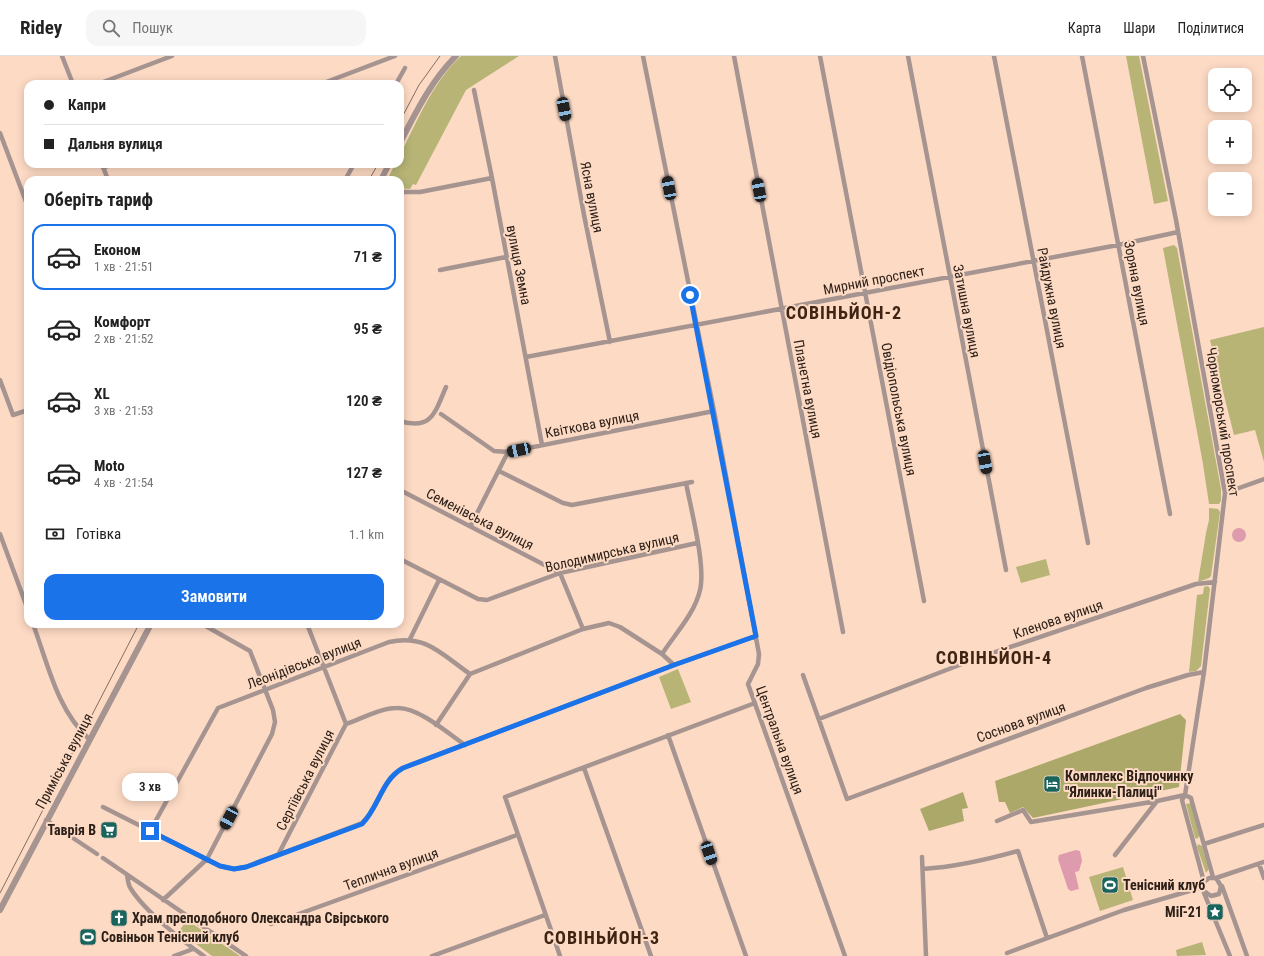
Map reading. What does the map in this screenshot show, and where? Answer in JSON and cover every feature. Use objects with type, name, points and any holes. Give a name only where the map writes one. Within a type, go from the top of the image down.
[{"type":"street","points":[[62,56],[71,80]]},
{"type":"street","points":[[109,80],[172,56]]},
{"type":"street","points":[[332,80],[395,56]]},
{"type":"street","points":[[404,135],[427,92],[437,77],[456,56]]},
{"type":"street","name":"Ясна вулиця","points":[[555,56],[584,215],[610,342]]},
{"type":"street","name":"Центральна вулиця","points":[[643,56],[714,411],[756,636],[759,660],[748,684],[845,956]]},
{"type":"street","name":"Планетна вулиця","points":[[734,56],[843,632]]},
{"type":"street","name":"Овідіопольська вулиця","points":[[820,56],[924,601]]},
{"type":"street","name":"Затишна вулиця","points":[[908,56],[1006,570]]},
{"type":"street","name":"Райдужна вулиця","points":[[994,56],[1088,543]]},
{"type":"street","name":"Зоряна вулиця","points":[[1082,56],[1170,514]]},
{"type":"street","name":"Чорноморський проспект","points":[[1143,56],[1178,232],[1225,493],[1204,672],[1185,795],[1182,800],[1204,882]]},
{"type":"street","points":[[398,80],[405,68]]},
{"type":"street","name":"вулиця Земна","points":[[474,90],[542,445]]},
{"type":"street","points":[[0,134],[24,197]]},
{"type":"street","points":[[404,192],[420,192],[492,178]]},
{"type":"street","name":"Мирний проспект","points":[[526,357],[696,326],[1118,245],[1178,232]]},
{"type":"street","points":[[440,270],[506,257]]},
{"type":"street","points":[[0,380],[13,415],[24,411]]},
{"type":"street","points":[[404,422],[413,425],[427,420],[435,412],[446,387]]},
{"type":"street","name":"Квіткова вулиця","points":[[508,452],[714,411]]},
{"type":"street","points":[[442,414],[494,451],[508,452],[471,525]]},
{"type":"street","points":[[499,471],[563,504],[572,505],[692,482]]},
{"type":"street","points":[[1225,493],[1264,479]]},
{"type":"street","points":[[662,654],[690,611],[700,592],[702,573],[686,483]]},
{"type":"street","name":"Семенівська вулиця","points":[[404,492],[471,525],[560,573]]},
{"type":"street","points":[[0,534],[24,599]]},
{"type":"street","name":"Володимирська вулиця","points":[[404,561],[478,599],[487,600],[560,573],[697,543]]},
{"type":"street","points":[[560,573],[583,629]]},
{"type":"street","points":[[410,639],[439,580]]},
{"type":"street","name":"Кленова вулиця","points":[[819,719],[975,659],[1196,584],[1215,582]]},
{"type":"street","points":[[436,725],[470,674],[583,629],[603,624],[615,624],[662,654],[674,665]]},
{"type":"street","points":[[34,628],[63,707],[72,722],[89,739]]},
{"type":"street","name":"Приміська вулиця","points":[[0,910],[46,820],[149,628]]},
{"type":"street","points":[[163,900],[207,859],[272,734],[274,715],[250,651],[209,628]]},
{"type":"street","name":"Сергіївська вулиця","points":[[278,855],[346,724],[308,628]]},
{"type":"street","points":[[103,807],[220,866],[234,869],[246,867],[362,824],[368,818],[387,782],[396,772],[674,665],[756,636]]},
{"type":"street","name":"Леонідівська вулиця","points":[[150,831],[215,712],[223,706],[389,642],[410,639],[425,643],[470,674]]},
{"type":"street","name":"Соснова вулиця","points":[[819,719],[847,799],[1146,688],[1188,675],[1204,672]]},
{"type":"street","points":[[803,675],[819,719]]},
{"type":"street","points":[[560,956],[505,798],[755,703]]},
{"type":"street","points":[[346,724],[397,708],[413,712],[436,725],[465,745]]},
{"type":"street","points":[[668,735],[746,956]]},
{"type":"street","points":[[584,768],[650,956]]},
{"type":"street","points":[[997,821],[1023,810],[1031,822],[1185,795],[1191,798],[1213,878],[1221,888],[1247,956]]},
{"type":"street","points":[[1115,855],[1157,801]]},
{"type":"street","points":[[46,820],[97,854]]},
{"type":"street","points":[[1204,844],[1264,825]]},
{"type":"street","name":"Теплична вулиця","points":[[272,924],[517,835]]},
{"type":"street","points":[[923,869],[949,868],[1018,851],[1047,938]]},
{"type":"street","points":[[922,857],[926,956]]},
{"type":"street","points":[[103,858],[246,956]]},
{"type":"street","points":[[1230,956],[1205,891],[1204,882],[1261,863],[1264,878]]},
{"type":"street","points":[[127,875],[129,886],[142,902],[193,949],[204,956]]},
{"type":"street","points":[[1007,952],[1124,910],[1205,891],[1216,895],[1221,888]]},
{"type":"street","points":[[432,956],[545,915]]},
{"type":"street","points":[[174,956],[193,949]]},
{"type":"shaded area","points":[[461,56],[519,56],[466,90],[416,185],[413,184],[410,189],[404,188],[404,176],[389,176],[393,168],[404,168],[404,147],[426,102],[451,67]]},
{"type":"shaded area","points":[[1126,56],[1139,56],[1168,201],[1154,204]]},
{"type":"shaded area","points":[[1174,245],[1177,248],[1221,489],[1221,501],[1219,504],[1209,504],[1163,248]]},
{"type":"shaded area","points":[[1264,327],[1264,462],[1255,430],[1234,435],[1210,340]]},
{"type":"shaded area","points":[[1209,508],[1218,509],[1220,512],[1211,576],[1198,582],[1209,520]]},
{"type":"shaded area","points":[[1239,528],[1244,530],[1246,535],[1244,540],[1239,542],[1234,540],[1232,535],[1234,530]]},
{"type":"shaded area","points":[[1046,559],[1050,575],[1021,583],[1016,567]]},
{"type":"shaded area","points":[[1208,586],[1210,589],[1201,666],[1196,671],[1189,672],[1197,595],[1203,594],[1204,587]]},
{"type":"shaded area","points":[[678,669],[691,702],[671,709],[659,677]]},
{"type":"shaded area","points":[[1180,714],[1186,720],[1179,787],[1033,818],[1023,807],[1010,813],[1005,802],[999,802],[995,781]]},
{"type":"shaded area","points":[[963,792],[968,808],[962,809],[964,821],[929,831],[920,809]]},
{"type":"shaded area","points":[[1191,803],[1200,835],[1197,839],[1195,838],[1186,804]]},
{"type":"shaded area","points":[[1198,844],[1202,846],[1209,869],[1206,873],[1197,847]]},
{"type":"shaded area","points":[[1076,850],[1080,851],[1082,861],[1079,871],[1075,872],[1079,889],[1071,891],[1068,889],[1058,859],[1059,855]]},
{"type":"shaded area","name":"Тенісний клуб","points":[[1123,867],[1133,900],[1100,911],[1089,877]]},
{"type":"shaded area","points":[[187,920],[240,956],[212,956],[179,931]]},
{"type":"shaded area","points":[[1202,942],[1206,955],[1177,956],[1176,950]]},
{"type":"tram line","points":[[404,113],[419,85],[440,56]]},
{"type":"tram line","points":[[371,176],[376,168]]},
{"type":"tram line","points":[[0,893],[137,628]]},
{"type":"place","name":"Комплекс Відпочинку \"Ялинки-Палиці\"","points":[[1052,784]]},
{"type":"place","name":"Таврія В","points":[[109,830]]},
{"type":"place","name":"Тенісний клуб","points":[[1110,885]]},
{"type":"place","name":"МіГ-21","points":[[1215,912]]},
{"type":"place","name":"Храм преподобного Олександра Свірського","points":[[119,918]]},
{"type":"place","name":"Совіньон Тенісний клуб","points":[[88,937]]},
{"type":"district","name":"СОВІНЬЙОН-2","points":[[844,312]]},
{"type":"district","name":"СОВІНЬЙОН-4","points":[[994,657]]},
{"type":"district","name":"СОВІНЬЙОН-3","points":[[602,937]]},
{"type":"route","points":[[150,831],[228,869],[246,867],[362,824],[368,818],[387,782],[396,772],[403,768],[674,665],[756,636],[714,411],[690,295]]}]
